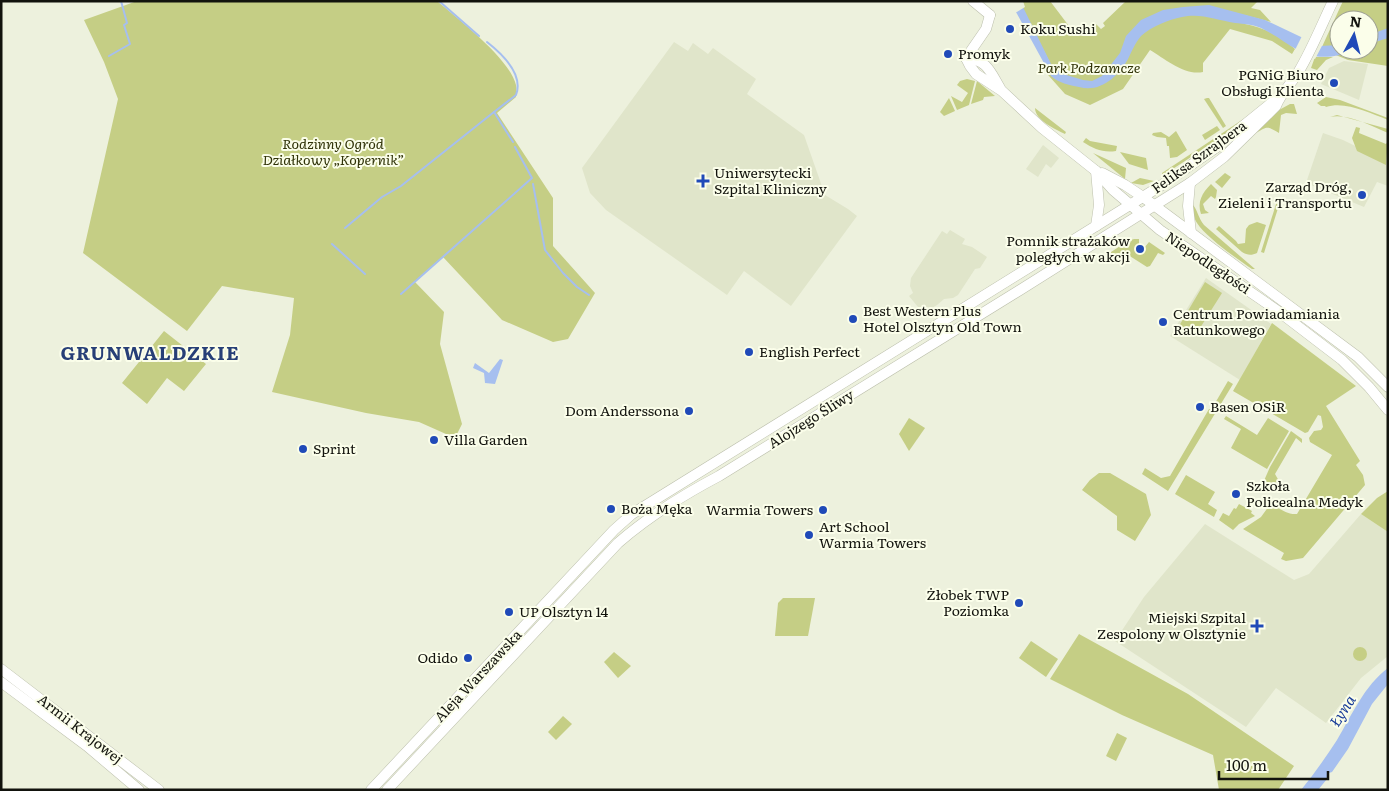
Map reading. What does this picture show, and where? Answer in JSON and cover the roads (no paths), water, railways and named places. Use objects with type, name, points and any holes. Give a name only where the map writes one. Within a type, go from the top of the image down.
[{"type":"street","points":[[973,1],[990,15]]},
{"type":"street","points":[[982,1],[990,15],[986,29],[966,58],[978,60],[986,64],[1002,91],[1042,128],[1096,171],[1099,205],[1096,226]]},
{"type":"street","name":"Feliksa Szrajbera","points":[[1141,214],[1190,183],[1224,157],[1276,106],[1279,98],[1288,88],[1306,58],[1333,1]]},
{"type":"street","name":"Feliksa Szrajbera","points":[[1130,205],[1217,147],[1271,102],[1279,98]]},
{"type":"street","name":"Niepodległości","points":[[1096,171],[1125,185],[1191,233],[1358,357],[1388,387]]},
{"type":"street","name":"Niepodległości","points":[[1096,171],[1113,190],[1168,236],[1278,311],[1342,360],[1369,387],[1388,410]]},
{"type":"street","points":[[1190,183],[1188,206],[1191,233]]},
{"type":"street","name":"Alojzego Śliwy","points":[[651,500],[1130,205]]},
{"type":"street","name":"Alojzego Śliwy","points":[[663,509],[1037,280],[1141,214]]},
{"type":"street","points":[[942,322],[958,327]]},
{"type":"street","name":"Aleja Warszawska","points":[[371,790],[614,530],[651,500]]},
{"type":"street","name":"Aleja Warszawska","points":[[387,790],[618,543],[636,527],[663,509]]},
{"type":"street","name":"Armii Krajowej","points":[[1,669],[159,790]]},
{"type":"street","name":"Armii Krajowej","points":[[1,682],[87,746],[139,790]]},
{"type":"water","points":[[1010,1],[1020,1],[1052,66],[1063,74],[1083,80],[1092,81],[1102,76],[1120,53],[1126,36],[1141,20],[1163,10],[1183,7],[1209,5],[1265,20],[1320,46],[1329,46],[1329,57],[1306,54],[1258,27],[1202,16],[1189,16],[1155,26],[1145,32],[1135,44],[1124,66],[1114,77],[1101,86],[1087,88],[1075,86],[1051,76]]},
{"type":"water","points":[[1388,28],[1388,38],[1379,41],[1379,31]]},
{"type":"water","points":[[500,359],[503,360],[495,384],[485,383],[484,373],[473,368],[475,363],[489,373]]},
{"type":"water","points":[[1388,668],[1388,684],[1372,704],[1348,749],[1332,772],[1329,773],[1327,779],[1318,790],[1301,790],[1337,740],[1365,692]]},
{"type":"waterway","points":[[109,56],[130,44],[124,25],[127,23],[121,1]]},
{"type":"waterway","points":[[439,1],[479,36]]},
{"type":"waterway","points":[[487,42],[510,65],[517,79],[516,95],[494,112],[513,142]]},
{"type":"waterway","points":[[345,228],[382,197],[401,186],[494,112]]},
{"type":"waterway","points":[[401,294],[532,178],[515,147]]},
{"type":"waterway","points":[[533,184],[545,250],[563,273],[577,287],[589,295]]},
{"type":"waterway","points":[[332,244],[365,274]]},
{"type":"place","name":"Koku Sushi","points":[[1010,29]]},
{"type":"place","name":"Promyk","points":[[948,54]]},
{"type":"place","name":"PGNiG Biuro Obsługi Klienta","points":[[1334,83]]},
{"type":"place","name":"Uniwersytecki Szpital Kliniczny","points":[[703,181]]},
{"type":"place","name":"Zarząd Dróg, Zieleni i Transportu","points":[[1362,195]]},
{"type":"place","name":"Pomnik strażaków poległych w akcji","points":[[1140,249]]},
{"type":"place","name":"Best Western Plus Hotel Olsztyn Old Town","points":[[853,319]]},
{"type":"place","name":"Centrum Powiadamiania Ratunkowego","points":[[1163,322]]},
{"type":"place","name":"English Perfect","points":[[749,352]]},
{"type":"place","name":"Basen OSiR","points":[[1200,407]]},
{"type":"place","name":"Dom Anderssona","points":[[689,411]]},
{"type":"place","name":"Villa Garden","points":[[434,440]]},
{"type":"place","name":"Sprint","points":[[303,449]]},
{"type":"place","name":"Szkoła Policealna Medyk","points":[[1236,494]]},
{"type":"place","name":"Boża Męka","points":[[611,509]]},
{"type":"place","name":"Warmia Towers","points":[[823,510]]},
{"type":"place","name":"Art School Warmia Towers","points":[[809,535]]},
{"type":"place","name":"Żłobek TWP Poziomka","points":[[1019,603]]},
{"type":"place","name":"UP Olsztyn 14","points":[[509,612]]},
{"type":"place","name":"Miejski Szpital Zespolony w Olsztynie","points":[[1257,626]]},
{"type":"place","name":"Odido","points":[[468,658]]},
{"type":"district","name":"GRUNWALDZKIE","points":[[150,353]]},
{"type":"park label","name":"Park Podzamcze","points":[[1089,68]]},
{"type":"park label","name":"Rodzinny Ogród Działkowy „Kopernik”","points":[[333,152]]},
{"type":"water label","name":"Łyna","points":[[1343,711]]}]
